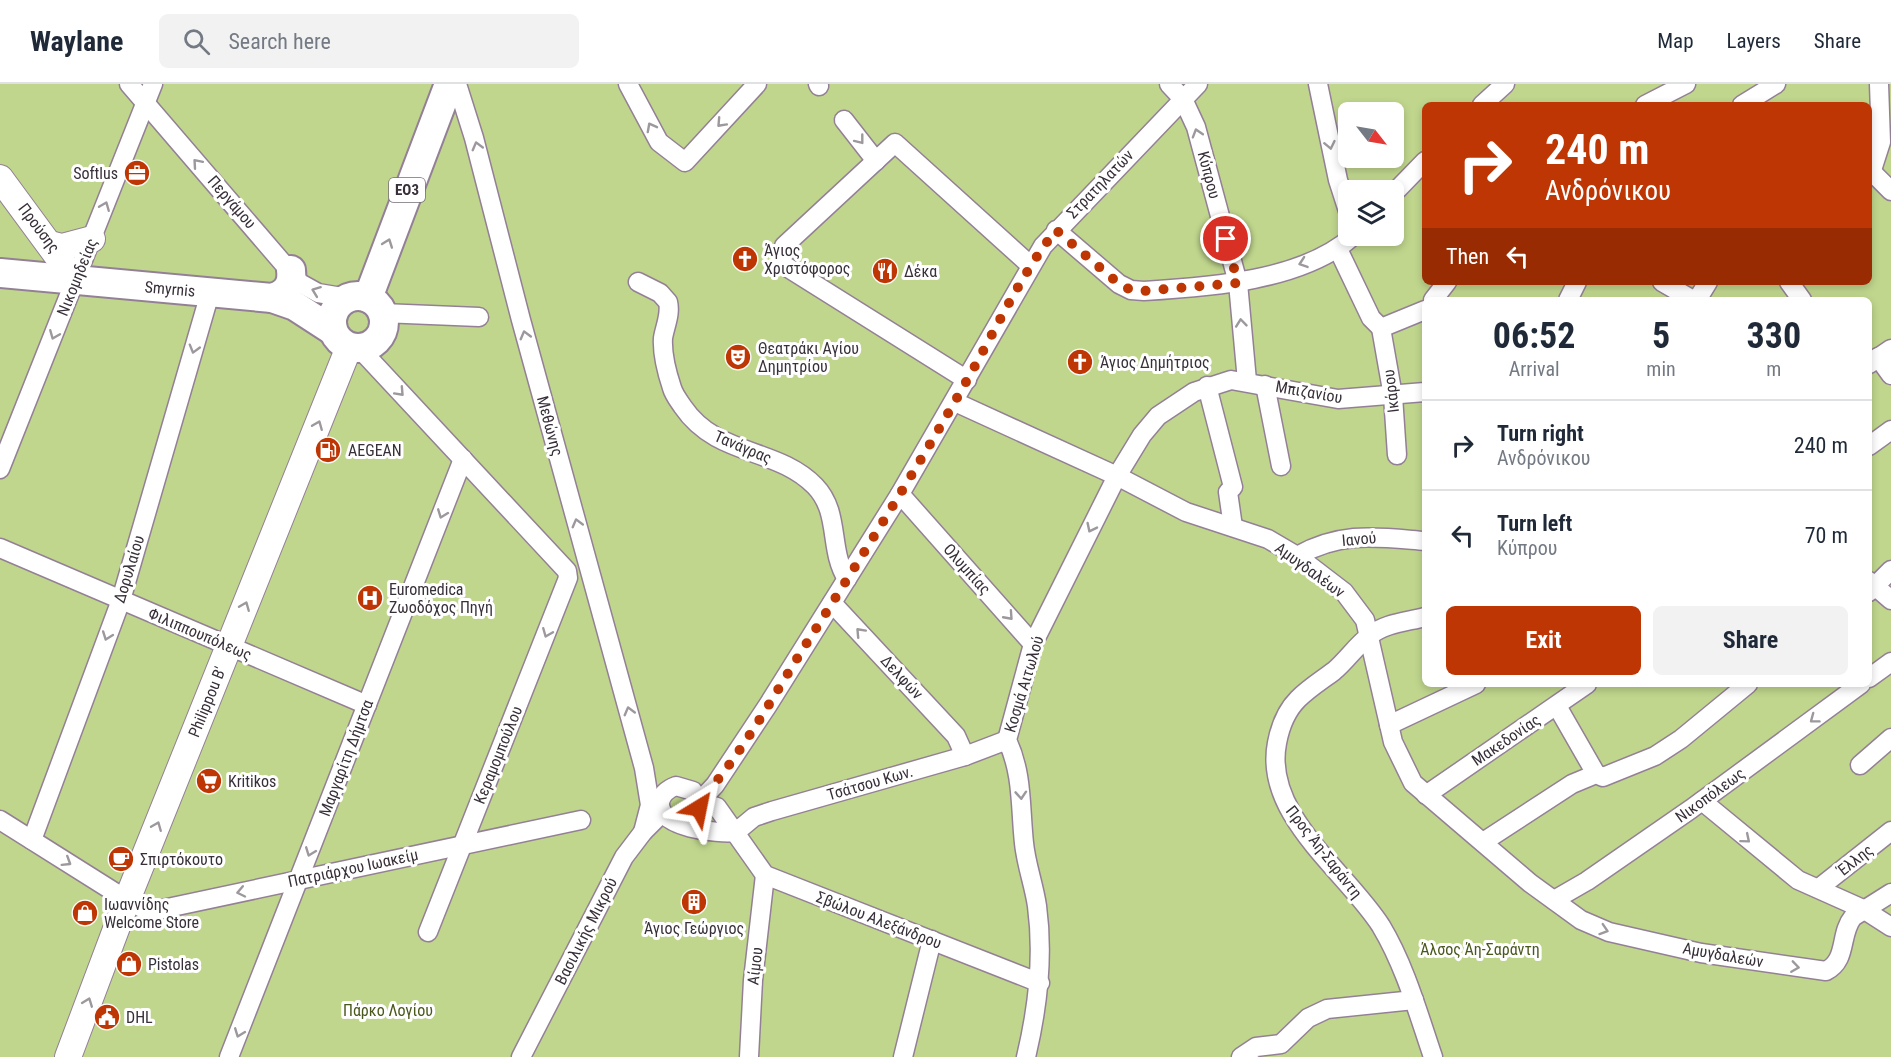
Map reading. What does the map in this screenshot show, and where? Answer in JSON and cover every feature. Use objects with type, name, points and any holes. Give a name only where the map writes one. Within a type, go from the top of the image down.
[{"type":"main road","name":"ΕΟ3","points":[[366,303],[448,84]]},
{"type":"main road","name":"Προύσης","points":[[0,178],[75,280]]},
{"type":"main road","points":[[50,244],[62,247],[92,239]]},
{"type":"main road","points":[[272,298],[284,293],[288,288],[291,270]]},
{"type":"main road","name":"Smyrnis","points":[[0,273],[272,298],[295,306],[347,342]]},
{"type":"main road","name":"ΕΟ3","points":[[366,303],[384,326],[378,339],[347,342],[331,321],[336,307],[366,303]]},
{"type":"main road","name":"Philippou B'","points":[[68,1057],[127,900],[347,342]]},
{"type":"street","name":"Περγάμου","points":[[129,84],[307,288],[334,297],[366,303]]},
{"type":"street","name":"Νικομηδείας","points":[[0,469],[153,84]]},
{"type":"street","name":"Μεθώνης","points":[[457,84],[474,138],[521,320],[644,768],[650,801],[643,832]]},
{"type":"street","points":[[628,84],[659,142],[685,162],[757,84]]},
{"type":"street","name":"Κύπρου","points":[[1169,84],[1183,99],[1196,127],[1238,283],[1256,383],[1281,466]]},
{"type":"street","name":"Στρατηλατών","points":[[715,785],[900,494],[955,402],[1030,265],[1056,230],[1198,84]]},
{"type":"street","points":[[1485,102],[1505,84]]},
{"type":"street","points":[[1651,102],[1686,84]]},
{"type":"street","points":[[1747,102],[1776,84]]},
{"type":"street","points":[[1872,164],[1881,142],[1879,84]]},
{"type":"street","points":[[1321,85],[1338,180]]},
{"type":"street","points":[[844,120],[876,161]]},
{"type":"street","points":[[967,380],[782,264],[784,246],[894,143],[1030,265]]},
{"type":"street","points":[[1404,182],[1422,163]]},
{"type":"street","points":[[1872,171],[1891,191]]},
{"type":"street","points":[[1056,230],[1119,284],[1131,290],[1238,283],[1276,273],[1341,246]]},
{"type":"street","points":[[1338,249],[1371,318],[1381,328],[1422,311]]},
{"type":"street","name":"Τανάγρας","points":[[639,282],[660,293],[668,302],[664,352],[672,390],[685,410],[710,435],[730,445],[790,467],[817,487],[833,515],[836,553],[840,568],[847,579]]},
{"type":"street","points":[[1668,285],[1690,297]]},
{"type":"street","name":"Δορυλαίου","points":[[32,840],[121,600],[210,292]]},
{"type":"street","points":[[366,303],[480,317]]},
{"type":"street","name":"Ικάρου","points":[[1381,328],[1393,396],[1397,455]]},
{"type":"street","points":[[347,342],[463,459]]},
{"type":"street","points":[[1879,357],[1891,375]]},
{"type":"street","name":"Κοσμά Αιτωλού","points":[[1026,1057],[1041,983],[1037,907],[1024,846],[1018,762],[1007,740],[1034,644],[1117,476],[1142,435],[1158,416],[1207,386],[1221,381],[1256,383]]},
{"type":"street","name":"Μπιζανίου","points":[[1256,383],[1338,399],[1422,392]]},
{"type":"street","points":[[1207,386],[1233,487],[1228,492],[1233,527]]},
{"type":"street","name":"Αμυγδαλέων","points":[[955,402],[1117,476],[1186,512],[1268,539],[1297,556],[1344,592],[1359,609],[1370,635],[1389,725],[1406,772],[1426,795],[1554,900]]},
{"type":"street","points":[[1872,444],[1891,430]]},
{"type":"street","name":"Κεραμομπούλου","points":[[428,932],[568,578],[567,571],[463,459]]},
{"type":"street","name":"Μαργαρίτη Δήμτσα","points":[[230,1057],[463,459]]},
{"type":"street","name":"Ολυμπίας","points":[[900,494],[1034,644]]},
{"type":"street","name":"Ιανού","points":[[1297,556],[1319,544],[1357,536],[1422,541]]},
{"type":"street","name":"Φιλιππουπόλεως","points":[[0,548],[367,705]]},
{"type":"street","points":[[1872,585],[1891,570]]},
{"type":"street","points":[[1872,587],[1891,600]]},
{"type":"street","name":"Δελφών","points":[[832,603],[956,736],[965,756]]},
{"type":"street","points":[[1370,635],[1388,626],[1422,619]]},
{"type":"street","name":"Προς Άη-Σαράντη","points":[[1370,635],[1351,656],[1297,700],[1286,715],[1279,732],[1274,757],[1276,781],[1286,805],[1308,837],[1360,897],[1394,950],[1433,1057]]},
{"type":"street","points":[[1872,676],[1891,662]]},
{"type":"street","points":[[1389,725],[1470,687]]},
{"type":"street","name":"Μακεδονίας","points":[[1426,795],[1583,687]]},
{"type":"street","points":[[1557,706],[1596,774],[1603,777],[1655,756],[1680,739],[1744,687]]},
{"type":"street","name":"Νικοπόλεως","points":[[1554,900],[1587,881],[1702,801],[1857,687]]},
{"type":"street","points":[[1860,765],[1891,738]]},
{"type":"street","name":"Τσάτσου Κων.","points":[[736,832],[754,817],[965,756],[1007,740]]},
{"type":"street","points":[[644,768],[657,781],[717,807]]},
{"type":"street","points":[[1483,842],[1572,784],[1596,774]]},
{"type":"street","points":[[736,832],[724,833],[670,822],[662,813],[661,799],[715,785],[713,794],[717,807],[736,832],[765,875]]},
{"type":"street","points":[[682,824],[693,819],[686,792]]},
{"type":"street","points":[[1702,801],[1788,873],[1863,909],[1891,927]]},
{"type":"street","name":"Βασιλικής Μικρού","points":[[521,1057],[618,867],[643,832],[662,813]]},
{"type":"street","name":"Πατριάρχου Ιωακείμ","points":[[0,820],[127,900],[144,909],[158,910],[581,820]]},
{"type":"street","name":"Έλλης","points":[[1819,888],[1891,831]]},
{"type":"street","name":"Σβώλου Αλεξάνδρου","points":[[765,875],[1041,983]]},
{"type":"street","name":"Αίμου","points":[[749,1057],[753,980],[765,875]]},
{"type":"street","points":[[1863,909],[1891,893]]},
{"type":"street","name":"Αμυγδαλεών","points":[[1554,900],[1581,920],[1609,932],[1701,953],[1826,971],[1834,967],[1840,959],[1849,921],[1863,909]]},
{"type":"street","points":[[903,1057],[932,940]]},
{"type":"street","points":[[1241,1057],[1256,1047],[1281,1044],[1308,1018],[1328,1009],[1413,1000]]},
{"type":"green space","points":[[0,84],[1891,84],[1891,1057],[0,1057]]},
{"type":"place","name":"Softlus","points":[[137,173]]},
{"type":"place","name":"Άγιος Χριστόφορος","points":[[745,259]]},
{"type":"place","name":"Δέκα","points":[[885,271]]},
{"type":"place","name":"Θεατράκι Αγίου Δημητρίου","points":[[738,357]]},
{"type":"place","name":"Άγιος Δημήτριος","points":[[1080,362]]},
{"type":"place","name":"AEGEAN","points":[[328,450]]},
{"type":"place","name":"Euromedica Ζωοδόχος Πηγή","points":[[370,598]]},
{"type":"place","name":"Kritikos","points":[[209,781]]},
{"type":"place","name":"Σπιρτόκουτο","points":[[121,859]]},
{"type":"place","name":"Άγιος Γεώργιος","points":[[694,902]]},
{"type":"place","name":"Ιωαννίδης Welcome Store","points":[[85,913]]},
{"type":"place","name":"Pistolas","points":[[129,964]]},
{"type":"place","name":"DHL","points":[[107,1017]]},
{"type":"route","points":[[699,808],[699,802],[715,785],[768,705],[900,494],[967,380],[1030,265],[1056,230],[1119,284],[1131,290],[1144,291],[1238,283],[1226,239]]},
{"type":"park label","name":"Άλσος Άη-Σαράντη","points":[[1480,949]]},
{"type":"park label","name":"Πάρκο Λογίου","points":[[388,1010]]}]
